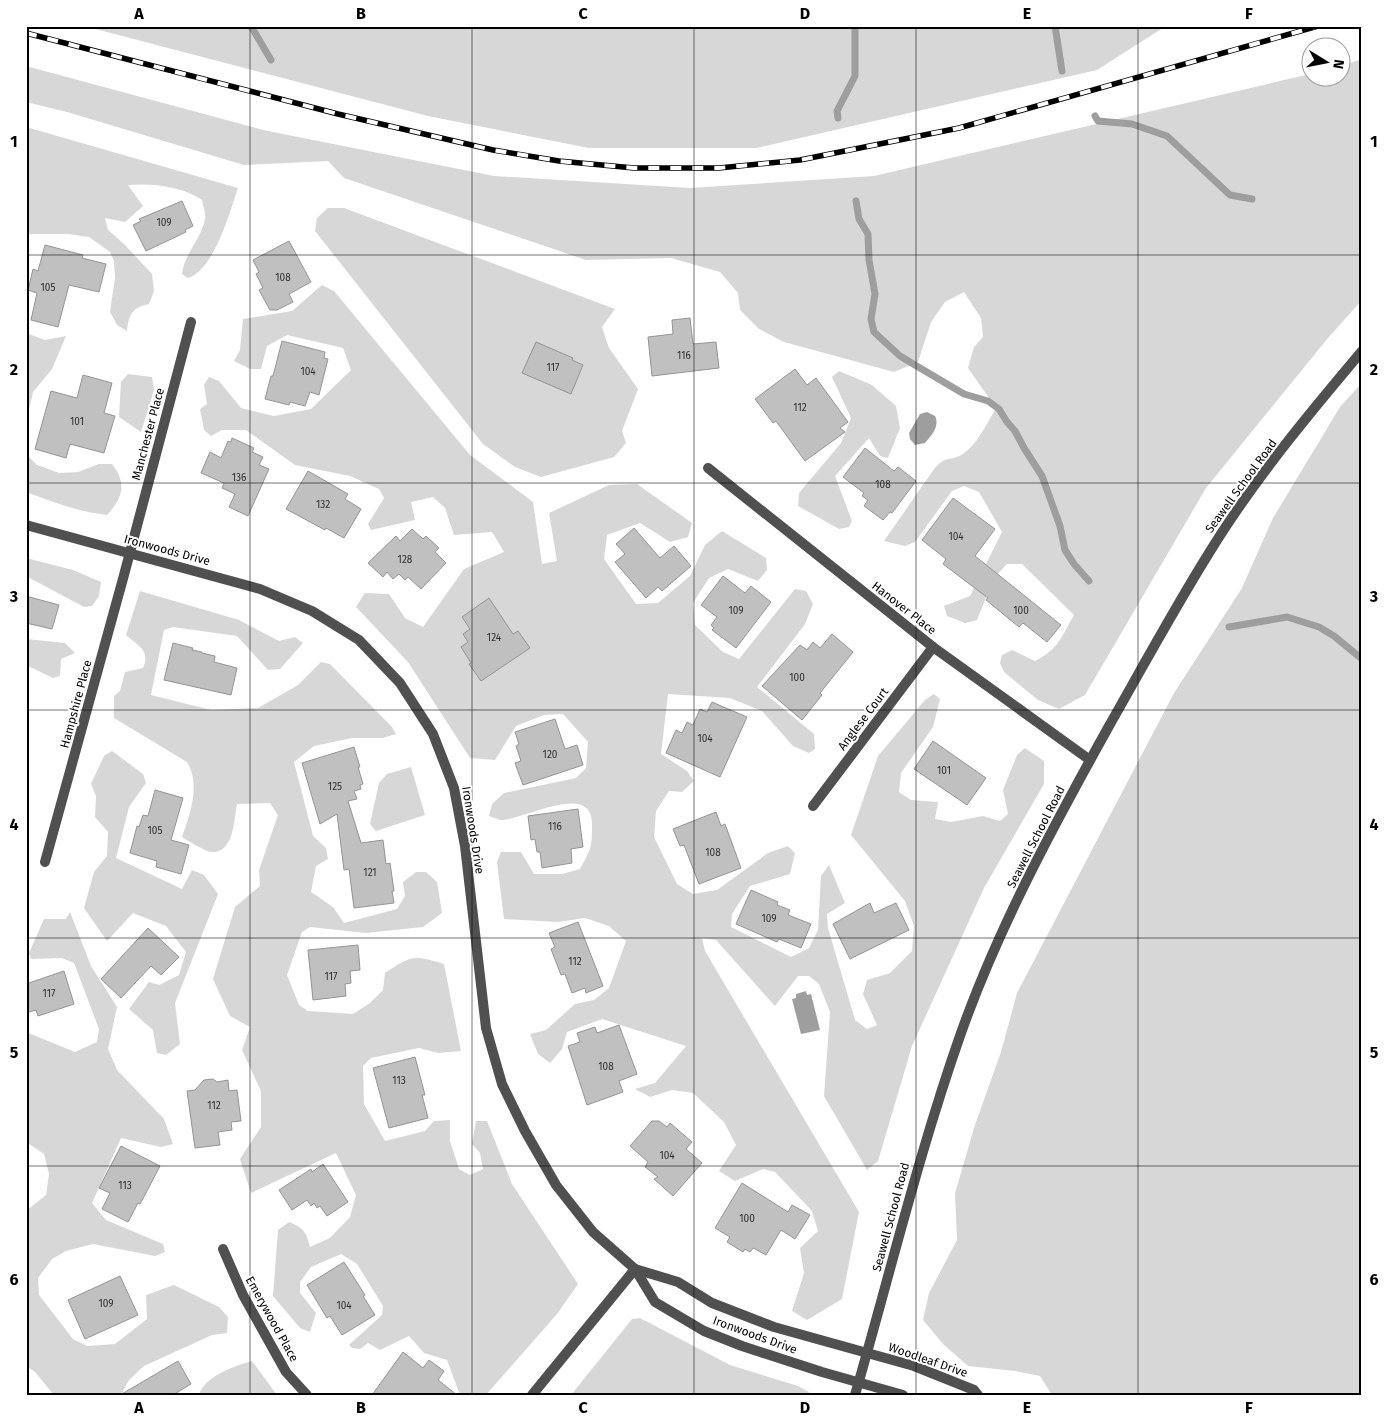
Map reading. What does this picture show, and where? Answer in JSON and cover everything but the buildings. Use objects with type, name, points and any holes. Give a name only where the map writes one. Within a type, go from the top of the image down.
[{"type":"street","name":"Manchester Place","points":[[130,553],[191,322]]},
{"type":"street","name":"Seawell School Road","points":[[855,1395],[940,1092],[985,972],[1010,916],[1044,846],[1090,760],[1210,551],[1253,488],[1362,351]]},
{"type":"street","name":"Hanover Place","points":[[708,468],[933,646],[1090,760]]},
{"type":"street","name":"Ironwoods Drive","points":[[26,525],[260,589],[312,611],[359,640],[400,682],[434,734],[454,788],[465,846],[486,1028],[502,1084],[525,1131],[556,1185],[593,1232],[635,1269],[655,1302],[704,1331],[742,1346],[859,1382]]},
{"type":"street","name":"Hampshire Place","points":[[45,862],[130,553]]},
{"type":"street","name":"Anglese Court","points":[[813,806],[933,646]]},
{"type":"street","name":"Emerywood Place","points":[[223,1249],[243,1296],[286,1372],[307,1395]]},
{"type":"street","name":"Ironwoods Drive","points":[[635,1269],[678,1282],[712,1303],[774,1327],[867,1354]]},
{"type":"street","points":[[532,1395],[635,1269]]},
{"type":"street","name":"Woodleaf Drive","points":[[867,1354],[914,1366],[974,1390],[978,1395]]},
{"type":"street","points":[[859,1382],[902,1395]]},
{"type":"shaded area","points":[[84,26],[1166,26],[1097,70],[756,148],[589,148],[428,116]]},
{"type":"shaded area","points":[[1362,59],[1362,300],[1328,338],[1206,488],[1085,695],[1059,709],[1038,700],[1004,672],[1000,663],[1002,655],[1012,650],[1035,661],[1043,656],[1059,642],[1074,615],[1022,564],[1007,564],[994,578],[977,620],[965,623],[947,616],[944,606],[970,596],[1002,532],[979,492],[964,486],[952,491],[915,542],[905,546],[884,541],[934,469],[945,460],[967,451],[981,434],[996,408],[968,368],[974,347],[983,337],[981,318],[964,292],[945,302],[931,322],[918,362],[894,372],[784,342],[759,329],[740,310],[738,293],[720,272],[671,258],[586,260],[344,178],[328,161],[244,165],[67,112],[26,102],[26,66],[263,130],[494,176],[690,188],[874,176],[1300,76],[1300,88],[1350,88],[1350,63]]},
{"type":"shaded area","points":[[26,127],[238,188],[226,225],[213,252],[206,264],[197,273],[188,278],[182,274],[183,267],[203,227],[205,212],[202,200],[185,191],[167,187],[128,185],[143,206],[125,222],[105,218],[108,230],[152,274],[154,291],[149,304],[138,308],[132,313],[127,331],[117,325],[110,312],[115,278],[114,261],[110,252],[89,237],[68,234],[29,234],[26,240]]},
{"type":"shaded area","points":[[328,208],[344,208],[615,309],[602,327],[609,348],[638,389],[622,431],[626,443],[614,457],[541,477],[515,467],[483,444],[315,231],[317,218]]},
{"type":"shaded area","points":[[322,285],[334,291],[470,455],[533,502],[542,564],[557,561],[549,513],[609,485],[637,484],[692,523],[688,537],[670,542],[640,523],[607,535],[604,559],[636,604],[658,603],[690,576],[705,545],[722,531],[766,558],[767,570],[758,581],[728,569],[709,578],[693,603],[695,625],[723,652],[739,659],[795,589],[806,591],[813,604],[805,624],[757,687],[814,734],[815,749],[809,753],[793,746],[762,711],[730,698],[668,694],[661,754],[687,771],[694,781],[682,792],[669,791],[656,811],[654,837],[677,884],[693,894],[717,890],[768,853],[788,846],[795,853],[790,874],[750,886],[732,914],[731,927],[791,957],[809,948],[818,930],[821,876],[829,865],[845,903],[827,914],[828,928],[855,1020],[867,1029],[877,1025],[863,994],[867,980],[890,973],[912,951],[914,926],[905,901],[851,835],[878,756],[925,700],[934,694],[940,699],[933,727],[901,773],[899,792],[911,800],[938,802],[935,819],[951,822],[983,816],[1000,821],[1008,814],[1003,790],[1017,755],[1025,748],[1044,761],[1044,784],[984,888],[912,1046],[878,1161],[867,1170],[824,1096],[830,1012],[819,984],[809,976],[798,976],[775,1006],[716,940],[702,938],[705,951],[859,1212],[842,1299],[807,1320],[792,1311],[804,1273],[800,1248],[818,1231],[812,1211],[775,1172],[763,1169],[735,1181],[719,1171],[736,1145],[724,1122],[693,1093],[672,1090],[650,1097],[635,1089],[655,1083],[686,1046],[602,1019],[567,1032],[562,1049],[550,1063],[538,1054],[530,1034],[546,1030],[575,1004],[594,1000],[609,988],[626,941],[609,926],[585,918],[558,922],[504,919],[497,862],[501,852],[521,852],[534,874],[562,874],[580,869],[591,844],[592,825],[589,812],[581,805],[569,803],[510,819],[500,820],[489,816],[492,804],[504,793],[576,778],[586,768],[588,742],[563,714],[544,715],[516,726],[495,760],[470,758],[408,662],[356,607],[365,593],[389,594],[405,618],[423,627],[464,569],[504,552],[492,532],[454,535],[445,508],[433,497],[411,502],[415,520],[371,530],[368,524],[384,498],[379,489],[350,476],[295,465],[246,430],[222,430],[211,436],[204,430],[200,409],[207,404],[204,385],[209,377],[219,381],[241,408],[274,416],[311,409],[351,370],[343,348],[287,335],[267,346],[261,369],[250,369],[234,361],[240,350],[243,319],[292,311]]},
{"type":"shaded area","points":[[26,333],[45,340],[66,336],[52,369],[33,392],[26,423]]},
{"type":"shaded area","points":[[839,371],[872,385],[896,406],[900,428],[888,458],[880,456],[869,438],[835,476],[852,521],[849,527],[839,529],[798,506],[799,493],[841,443],[851,418],[832,377]]},
{"type":"shaded area","points":[[128,374],[152,377],[154,390],[141,432],[119,417],[121,382]]},
{"type":"shaded area","points":[[1362,383],[1362,1395],[1052,1395],[1040,1376],[1015,1371],[968,1366],[944,1345],[923,1320],[929,1293],[957,1240],[955,1193],[975,1125],[1001,1052],[1017,993],[1174,693],[1242,588],[1273,518],[1340,407]]},
{"type":"shaded area","points":[[927,412],[935,416],[936,427],[925,443],[915,445],[910,439],[909,433],[920,414]]},
{"type":"shaded area","points":[[26,454],[37,465],[59,473],[78,472],[99,464],[112,464],[117,471],[121,484],[117,503],[107,515],[97,514],[56,503],[26,492]]},
{"type":"shaded area","points":[[26,558],[73,570],[101,582],[99,596],[92,606],[84,607],[26,576]]},
{"type":"shaded area","points":[[140,591],[239,620],[279,641],[295,637],[303,643],[280,669],[268,670],[237,636],[173,627],[164,630],[151,695],[211,710],[258,708],[298,685],[321,662],[330,664],[392,727],[396,734],[383,738],[352,738],[314,746],[294,762],[313,836],[326,848],[328,859],[316,866],[311,892],[333,907],[344,923],[397,909],[405,896],[403,882],[416,872],[426,872],[437,882],[442,913],[423,927],[366,933],[310,927],[302,932],[287,975],[299,1005],[308,1011],[353,1014],[370,1003],[383,990],[385,973],[401,963],[413,958],[419,958],[444,964],[461,1051],[438,1053],[419,1048],[371,1058],[363,1066],[364,1104],[385,1141],[425,1131],[434,1121],[450,1120],[450,1141],[459,1169],[470,1175],[483,1169],[480,1153],[472,1144],[476,1121],[487,1121],[512,1184],[578,1284],[557,1314],[486,1395],[460,1395],[447,1360],[424,1353],[409,1336],[380,1350],[368,1343],[360,1349],[352,1348],[349,1345],[382,1315],[383,1306],[357,1264],[341,1254],[311,1267],[300,1282],[300,1293],[316,1313],[310,1332],[300,1328],[273,1296],[278,1230],[289,1222],[294,1224],[304,1231],[310,1247],[330,1238],[350,1217],[356,1195],[336,1153],[251,1193],[240,1159],[261,1127],[261,1091],[242,1050],[250,1027],[230,1016],[213,979],[235,907],[260,886],[259,870],[278,815],[270,803],[237,804],[234,826],[229,842],[219,851],[208,851],[182,837],[191,809],[194,790],[191,771],[187,762],[114,718],[114,696],[120,691],[125,672],[143,668],[145,662],[142,649],[126,635]]},
{"type":"shaded area","points":[[26,639],[65,643],[75,653],[61,659],[60,676],[53,678],[26,665]]},
{"type":"shaded area","points":[[112,751],[143,774],[146,783],[129,807],[116,858],[182,889],[192,870],[204,875],[218,894],[175,1003],[180,1044],[166,1055],[157,1053],[153,1030],[129,1009],[149,982],[159,985],[179,975],[186,952],[166,926],[133,913],[107,941],[84,908],[94,872],[107,856],[108,832],[95,817],[96,796],[91,784],[104,756]]},
{"type":"shaded area","points":[[411,767],[425,815],[376,831],[370,824],[379,783],[387,774]]},
{"type":"shaded area","points":[[70,912],[91,966],[117,1007],[108,1049],[117,1070],[164,1119],[173,1144],[161,1147],[121,1138],[92,1203],[106,1220],[163,1244],[165,1252],[155,1256],[93,1244],[66,1251],[52,1259],[38,1278],[39,1295],[73,1339],[87,1346],[115,1344],[147,1319],[146,1295],[174,1285],[219,1307],[228,1317],[227,1333],[212,1335],[144,1366],[129,1380],[121,1395],[54,1395],[35,1372],[26,1366],[26,1211],[46,1195],[49,1174],[44,1154],[26,1142],[26,1032],[75,1052],[97,1042],[99,1029],[74,963],[62,958],[31,959],[29,953],[44,919],[66,919]]},
{"type":"shaded area","points":[[806,991],[807,995],[811,994],[820,1030],[801,1034],[792,999],[796,998],[796,994]]},
{"type":"shaded area","points":[[640,1318],[730,1365],[798,1386],[809,1392],[809,1395],[571,1395],[632,1319]]},
{"type":"shaded area","points":[[252,1361],[277,1395],[199,1395],[202,1388],[213,1377]]},
{"type":"waterway","points":[[251,26],[271,60]]},
{"type":"waterway","points":[[838,118],[837,111],[855,76],[855,26]]},
{"type":"waterway","points":[[1055,26],[1062,71]]},
{"type":"waterway","points":[[1095,116],[1098,121],[1132,124],[1167,136],[1230,195],[1252,199]]},
{"type":"waterway","points":[[856,201],[859,219],[868,234],[869,260],[875,294],[871,319],[874,332],[900,356],[964,394],[988,401],[999,409],[1015,431],[1042,476],[1060,526],[1065,550],[1089,581]]},
{"type":"waterway","points":[[1229,627],[1287,617],[1319,627],[1334,636],[1362,659]]},
{"type":"railway","points":[[26,33],[338,114],[493,150],[559,161],[634,168],[719,168],[800,160],[959,128],[1318,26]]}]
